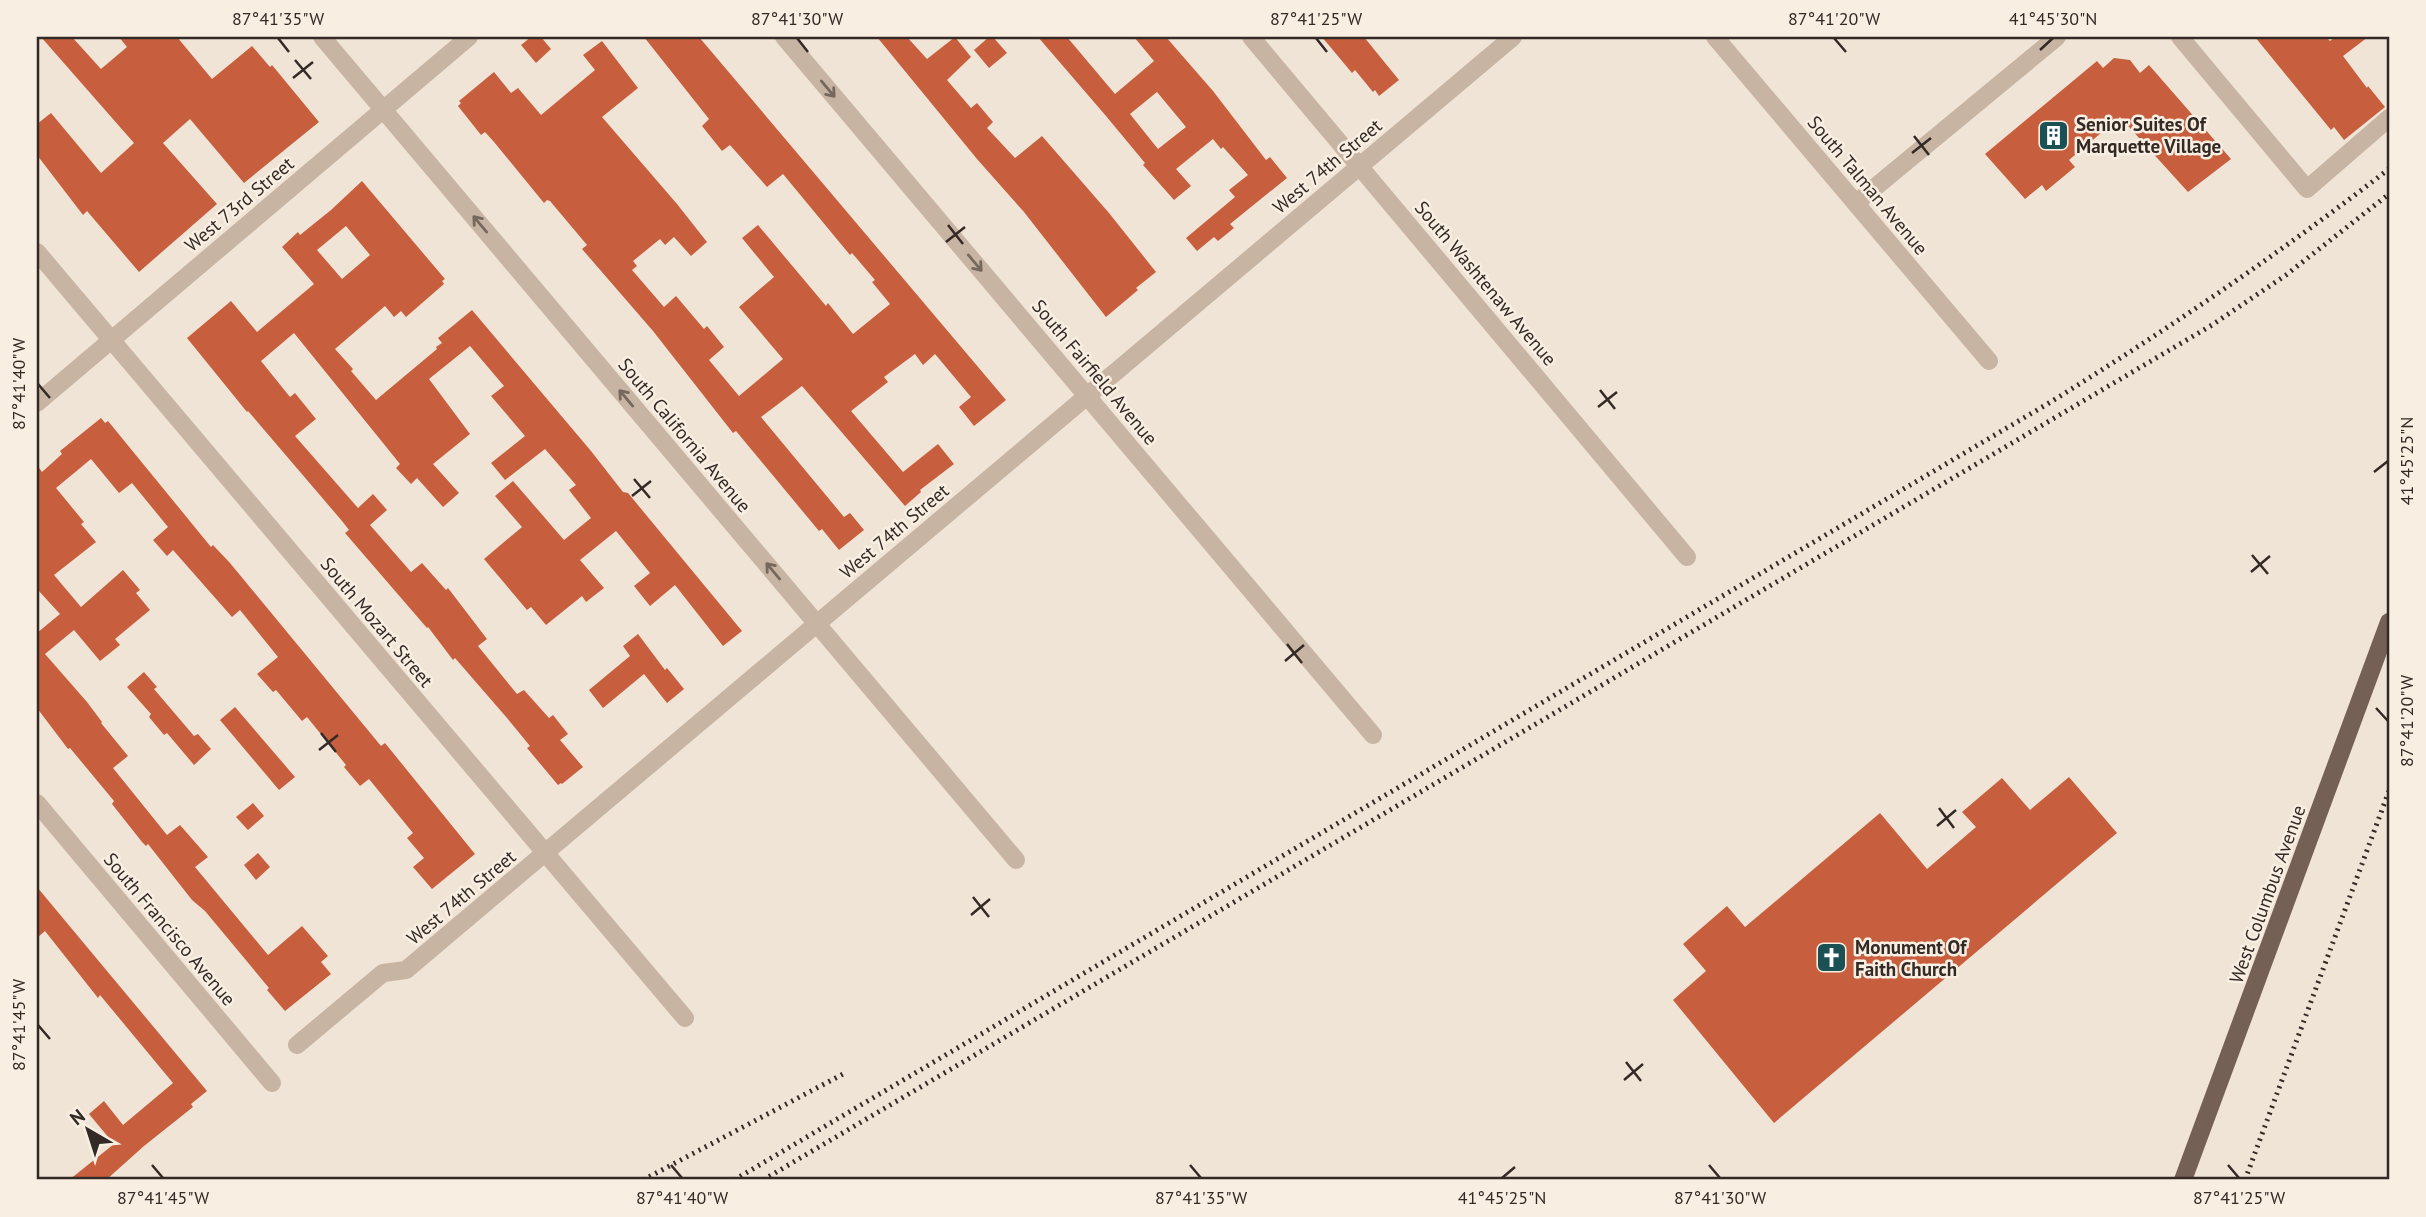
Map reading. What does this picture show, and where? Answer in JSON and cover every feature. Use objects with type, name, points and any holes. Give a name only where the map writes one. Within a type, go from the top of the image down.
[{"type":"main road","name":"West Columbus Avenue","points":[[2183,1180],[2389,622]]},
{"type":"street","name":"South California Avenue","points":[[322,37],[1016,860]]},
{"type":"street","name":"West 73rd Street","points":[[37,402],[469,37]]},
{"type":"street","name":"South Fairfield Avenue","points":[[784,37],[1373,735]]},
{"type":"street","name":"South Washtenaw Avenue","points":[[1251,37],[1687,557]]},
{"type":"street","name":"West 74th Street","points":[[297,1045],[383,972],[406,970],[1513,37]]},
{"type":"street","name":"South Talman Avenue","points":[[1715,37],[1989,361]]},
{"type":"street","points":[[1856,203],[2057,37]]},
{"type":"street","points":[[2180,37],[2307,189],[2389,118]]},
{"type":"street","name":"South Mozart Street","points":[[37,252],[685,1018]]},
{"type":"street","name":"South Francisco Avenue","points":[[37,803],[272,1083]]},
{"type":"building","points":[[41,37],[72,37],[101,69],[127,47],[119,37],[177,37],[212,79],[252,46],[270,67],[272,65],[319,122],[244,183],[190,119],[163,143],[217,204],[139,272],[87,211],[83,215],[37,155],[37,124],[51,113],[101,173],[134,143]]},
{"type":"building","points":[[531,37],[541,37],[551,49],[536,63],[521,45]]},
{"type":"building","points":[[644,37],[699,37],[1006,400],[974,426],[959,407],[971,397],[935,354],[923,365],[915,354],[884,377],[888,382],[851,411],[903,472],[938,444],[954,464],[920,490],[905,506],[802,386],[761,417],[844,517],[850,513],[864,530],[839,550],[822,529],[819,531],[736,431],[733,433],[653,331],[582,249],[587,245],[550,201],[544,203],[494,142],[485,132],[481,135],[458,106],[461,103],[459,101],[494,72],[511,93],[518,88],[541,115],[595,70],[583,55],[602,41],[638,88],[602,117],[707,242],[691,256],[674,237],[665,245],[660,239],[633,261],[637,266],[632,270],[664,307],[676,296],[704,329],[707,326],[724,347],[709,360],[739,396],[783,359],[739,307],[774,277],[742,238],[758,225],[853,334],[890,304],[872,282],[875,280],[852,253],[850,255],[783,174],[767,187],[730,145],[722,151],[702,126],[709,119]]},
{"type":"building","points":[[877,37],[907,37],[927,59],[955,37],[971,57],[947,80],[971,108],[977,103],[993,122],[987,128],[1015,158],[1042,136],[1156,272],[1106,317],[1024,212]]},
{"type":"building","points":[[989,37],[993,37],[1007,53],[989,68],[974,50]]},
{"type":"building","points":[[1038,37],[1067,37],[1115,94],[1154,61],[1134,37],[1166,37],[1213,91],[1266,160],[1270,157],[1287,178],[1230,224],[1234,228],[1218,241],[1214,237],[1197,251],[1186,238],[1235,197],[1229,190],[1248,175],[1213,139],[1176,169],[1191,186],[1174,200]],"holes":[[[1157,92],[1186,127],[1158,149],[1130,114]]]},
{"type":"building","points":[[1322,37],[1364,37],[1399,80],[1379,96],[1355,70],[1352,73]]},
{"type":"building","points":[[2255,37],[2326,37],[2330,41],[2335,37],[2368,37],[2343,56],[2385,107],[2344,140],[2334,127],[2331,130]]},
{"type":"building","name":"Senior Suites Of Marquette Village","points":[[2114,58],[2130,60],[2140,73],[2149,65],[2231,159],[2188,192],[2120,117],[2069,160],[2075,167],[2046,191],[2042,185],[2025,199],[1985,154],[2097,61],[2103,68]]},
{"type":"building","points":[[362,181],[445,279],[442,281],[444,284],[406,317],[401,311],[394,317],[385,306],[335,349],[376,400],[437,349],[442,343],[438,338],[472,310],[742,631],[723,646],[675,585],[650,606],[634,586],[650,573],[616,531],[580,560],[604,588],[586,602],[582,596],[546,625],[531,607],[527,610],[484,559],[522,527],[495,496],[513,481],[564,540],[591,518],[569,490],[576,485],[545,449],[505,480],[491,463],[525,436],[491,396],[504,386],[470,346],[429,379],[470,434],[433,464],[459,493],[443,507],[417,478],[411,484],[396,468],[400,464],[294,333],[261,361],[290,397],[295,393],[316,419],[295,436],[358,508],[373,494],[387,510],[370,525],[411,572],[422,563],[446,590],[448,588],[487,639],[478,646],[517,694],[524,690],[549,718],[553,715],[568,734],[560,740],[583,767],[562,784],[558,785],[527,748],[530,746],[507,718],[455,658],[453,660],[428,627],[345,533],[349,530],[342,521],[187,338],[231,301],[257,332],[314,284],[282,247],[298,232],[300,235]],"holes":[[[346,226],[370,255],[342,279],[317,250]]]},
{"type":"building","points":[[101,418],[105,423],[108,421],[211,547],[213,545],[230,563],[381,746],[385,743],[475,854],[432,889],[413,867],[424,858],[407,838],[413,833],[369,779],[360,786],[307,717],[302,721],[276,690],[273,692],[257,674],[278,657],[240,610],[232,617],[173,550],[167,556],[153,540],[168,527],[132,483],[119,493],[91,459],[56,488],[84,522],[81,524],[96,542],[54,575],[81,607],[123,570],[140,590],[136,593],[150,610],[115,639],[120,645],[100,661],[74,630],[45,654],[87,702],[128,756],[113,768],[167,835],[180,825],[208,857],[195,867],[268,955],[302,926],[328,956],[321,962],[331,974],[285,1011],[205,911],[192,900],[148,844],[146,846],[142,842],[112,804],[114,801],[70,748],[68,749],[37,708],[37,633],[60,614],[37,589],[37,465],[42,472],[62,454],[60,451]]},
{"type":"building","points":[[638,634],[665,670],[667,668],[684,689],[667,703],[644,674],[603,708],[589,690],[630,656],[623,646]]},
{"type":"building","points":[[144,672],[157,687],[154,689],[194,736],[198,734],[211,749],[194,765],[167,733],[164,735],[149,717],[151,714],[127,687]]},
{"type":"building","points":[[235,707],[295,777],[279,790],[220,720]]},
{"type":"building","name":"Monument Of Faith Church","points":[[2069,777],[2117,833],[1774,1123],[1673,1000],[1706,971],[1683,944],[1727,906],[1745,927],[1880,813],[1927,869],[1976,827],[1962,812],[2002,778],[2030,810]]},
{"type":"building","points":[[253,803],[264,816],[248,830],[236,817]]},
{"type":"building","points":[[258,853],[270,867],[256,880],[244,865]]},
{"type":"building","points":[[37,887],[207,1091],[191,1104],[193,1107],[106,1180],[69,1180],[114,1144],[89,1114],[104,1101],[123,1125],[173,1083],[100,995],[98,998],[45,931],[37,938]]},
{"type":"railway","points":[[734,1180],[2049,403],[2222,290],[2389,169]]},
{"type":"railway","points":[[763,1180],[2212,325],[2286,275],[2389,194]]},
{"type":"railway","points":[[2245,1180],[2389,791]]},
{"type":"railway","points":[[643,1180],[845,1073]]},
{"type":"place","name":"Senior Suites Of Marquette Village","points":[[2053,135]]},
{"type":"place","name":"Monument Of Faith Church","points":[[1832,958]]}]
